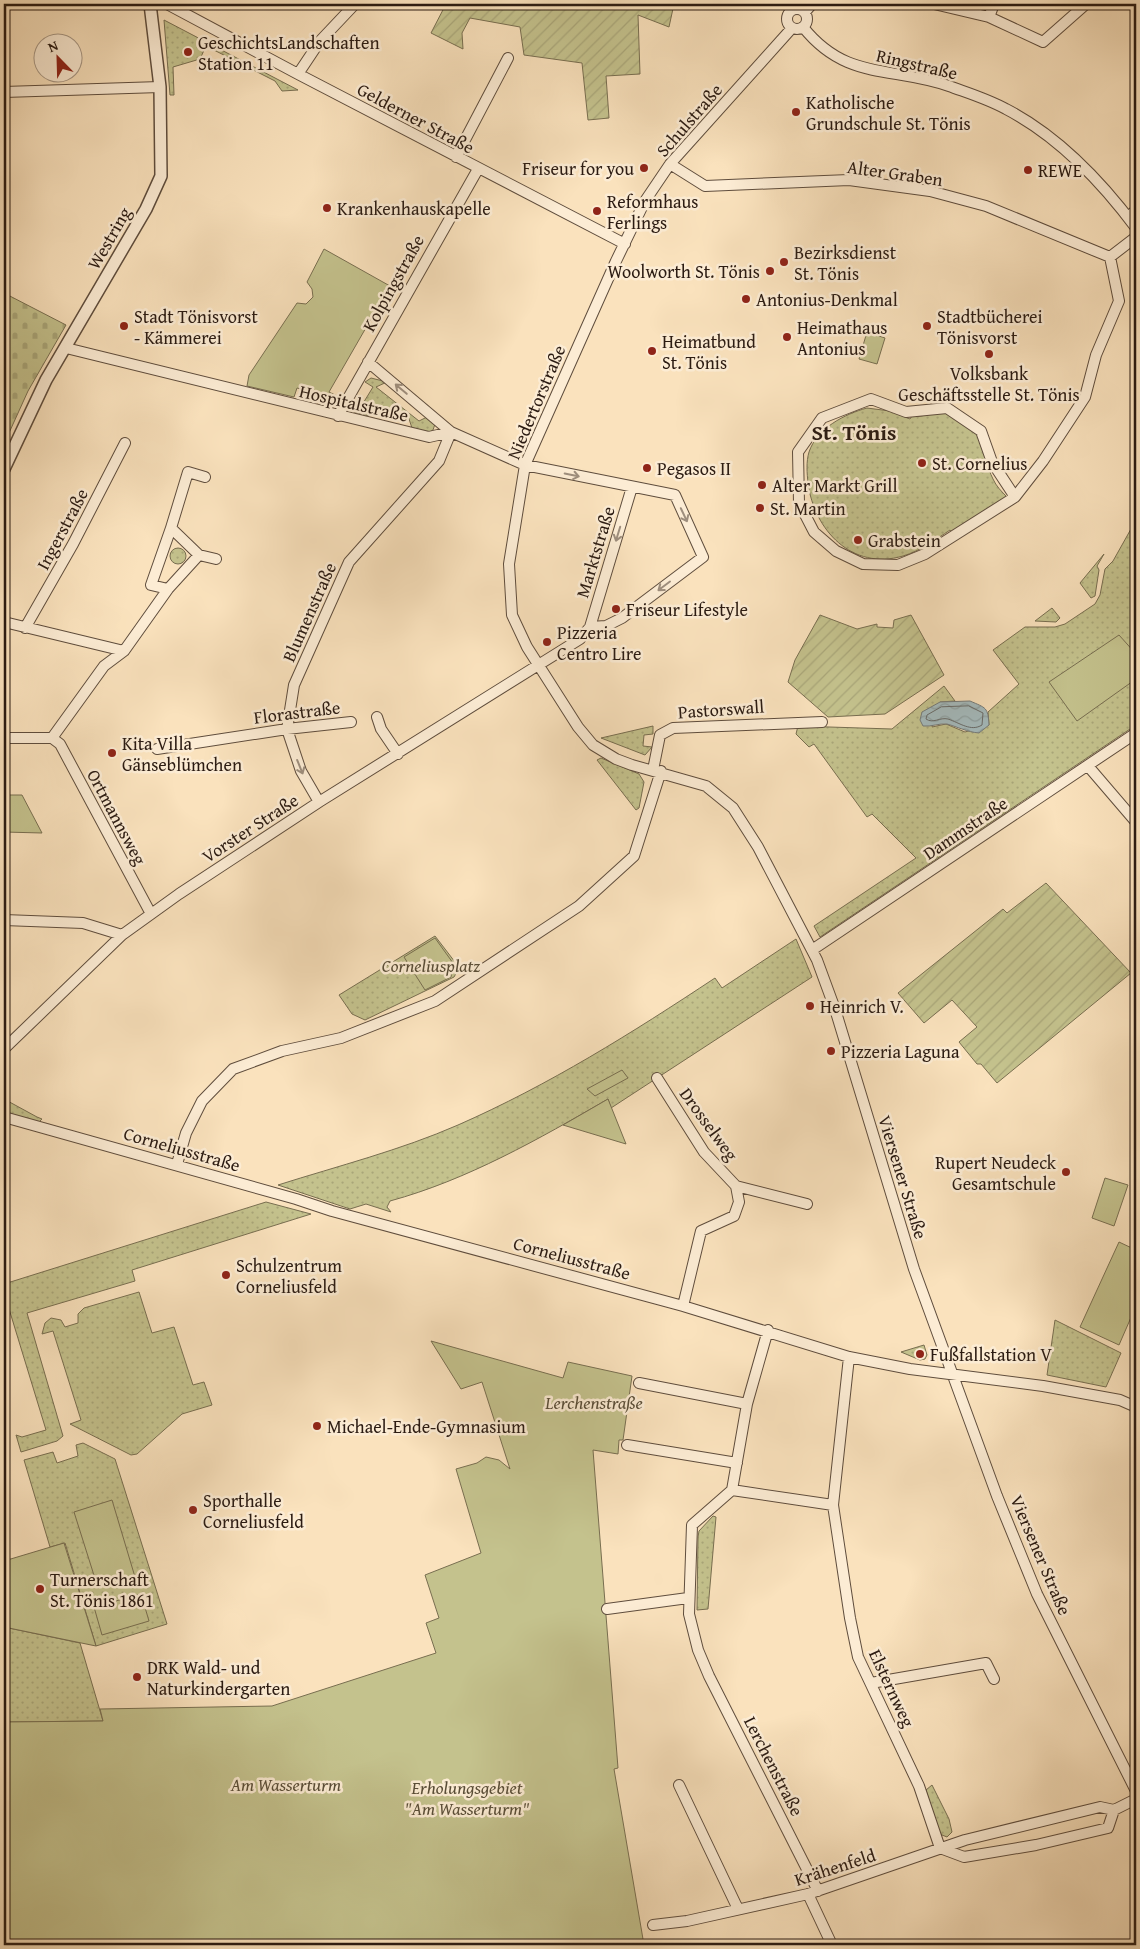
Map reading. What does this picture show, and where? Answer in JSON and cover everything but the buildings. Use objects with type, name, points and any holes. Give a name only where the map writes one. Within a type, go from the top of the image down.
[{"type":"street","name":"Westring","points":[[4,469],[37,397],[146,209],[161,176],[160,87],[150,4]]},
{"type":"street","name":"Gelderner Straße","points":[[167,4],[478,169],[625,244]]},
{"type":"street","points":[[298,74],[320,41],[355,4]]},
{"type":"street","points":[[934,4],[988,17],[1043,42],[1086,4]]},
{"type":"street","points":[[988,17],[994,4]]},
{"type":"street","points":[[803,7],[808,18],[797,28],[788,23],[788,16],[791,10],[803,7]]},
{"type":"street","name":"Schulstraße","points":[[625,244],[645,202],[670,164],[797,28]]},
{"type":"street","name":"Ringstraße","points":[[797,28],[826,52],[854,66],[918,77],[948,86],[1006,109],[1048,136],[1086,170],[1132,214],[1136,228]]},
{"type":"street","points":[[456,157],[508,58]]},
{"type":"street","points":[[4,92],[160,87]]},
{"type":"street","name":"Alter Graben","points":[[670,164],[705,186],[849,180],[930,191],[986,206],[1110,257]]},
{"type":"street","name":"Kolpingstraße","points":[[338,416],[478,169]]},
{"type":"street","points":[[1015,497],[992,462],[981,431],[947,408],[906,412],[871,399],[822,418],[798,452],[799,503],[814,532],[836,551],[863,564],[898,565],[924,554],[1015,497],[1043,461],[1085,396],[1096,355],[1119,301],[1110,257],[1136,237]]},
{"type":"street","name":"Niedertorstraße","points":[[538,664],[527,647],[512,615],[509,564],[525,465],[625,244]]},
{"type":"street","name":"Hospitalstraße","points":[[66,348],[429,437],[451,432]]},
{"type":"street","points":[[368,362],[451,432],[525,465],[675,495],[703,557],[622,618],[606,626],[590,627]]},
{"type":"street","name":"Blumenstraße","points":[[319,802],[301,771],[287,729],[294,685],[349,562],[439,461],[451,432]]},
{"type":"street","name":"Ingerstraße","points":[[25,628],[73,544],[125,443]]},
{"type":"street","points":[[168,589],[151,585],[188,472],[206,477]]},
{"type":"street","name":"Marktstraße","points":[[590,627],[632,487]]},
{"type":"street","points":[[171,528],[199,555],[216,559]]},
{"type":"street","points":[[4,738],[52,738],[104,666],[124,651],[168,589],[199,555]]},
{"type":"street","points":[[4,622],[124,651]]},
{"type":"street","name":"Vorster Straße","points":[[4,1049],[122,935],[151,914],[319,802],[580,639],[590,627]]},
{"type":"street","name":"Viersener Straße","points":[[538,664],[578,726],[594,745],[616,759],[706,786],[733,808],[758,847],[812,950],[835,1009],[914,1269],[997,1496],[1037,1594],[1136,1791]]},
{"type":"street","points":[[377,717],[382,729],[398,754]]},
{"type":"street","name":"Florastraße","points":[[157,749],[287,729],[351,722]]},
{"type":"street","name":"Pastorswall","points":[[657,771],[660,736],[673,728],[822,722]]},
{"type":"street","name":"Dammstraße","points":[[812,950],[1136,733]]},
{"type":"street","name":"Ortmannsweg","points":[[52,738],[60,744],[151,914]]},
{"type":"street","points":[[1088,766],[1136,822]]},
{"type":"street","points":[[176,1164],[186,1133],[202,1102],[234,1069],[282,1051],[341,1038],[435,1001],[579,906],[634,856],[657,771]]},
{"type":"street","points":[[4,920],[83,923],[122,935]]},
{"type":"street","name":"Drosselweg","points":[[657,1078],[704,1152],[736,1186],[807,1204]]},
{"type":"street","name":"Corneliusstraße","points":[[4,1116],[176,1164],[332,1211],[684,1306],[768,1330],[849,1357],[910,1369],[1043,1386],[1120,1400],[1136,1407]]},
{"type":"street","name":"Drosselweg","points":[[684,1306],[701,1231],[734,1216],[739,1202],[736,1186]]},
{"type":"street","points":[[768,1330],[747,1404],[732,1490],[833,1504]]},
{"type":"street","name":"Elsternweg","points":[[849,1357],[833,1504],[850,1618],[858,1657],[919,1786],[940,1848]]},
{"type":"street","points":[[639,1383],[747,1404]]},
{"type":"street","points":[[628,1445],[737,1463]]},
{"type":"street","name":"Lerchenstraße","points":[[732,1490],[692,1525],[688,1598],[689,1614],[698,1650],[709,1676],[818,1891]]},
{"type":"street","points":[[607,1608],[688,1598]]},
{"type":"street","points":[[871,1683],[986,1663],[994,1679]]},
{"type":"street","points":[[679,1785],[738,1909]]},
{"type":"street","name":"Krähenfeld","points":[[653,1925],[687,1921],[808,1894],[940,1848],[1100,1807],[1114,1810],[1136,1799]]},
{"type":"street","points":[[940,1848],[964,1857],[1036,1845],[1108,1828],[1114,1810]]},
{"type":"street","points":[[808,1894],[832,1945]]},
{"type":"green space","points":[[446,4],[674,4],[669,27],[638,15],[640,74],[606,76],[609,118],[588,120],[582,63],[524,55],[520,27],[470,18],[462,33],[463,49],[431,33]]},
{"type":"green space","points":[[164,20],[298,90],[282,91],[275,81],[206,46],[200,59],[173,67],[174,95],[170,95]]},
{"type":"green space","points":[[324,249],[390,286],[329,392],[341,398],[335,404],[320,404],[322,394],[297,388],[294,397],[247,386],[249,375],[297,303],[306,304],[313,297],[312,289],[307,282]]},
{"type":"green space","points":[[4,293],[66,325],[28,391],[4,444]]},
{"type":"green space","points":[[867,332],[885,338],[877,364],[859,359]]},
{"type":"green space","points":[[371,378],[387,382],[376,387],[419,421],[429,416],[435,424],[433,430],[428,433],[412,428],[408,416],[365,404],[369,416],[354,412],[352,406],[354,401],[362,405],[373,387],[365,382]]},
{"type":"green space","points":[[867,408],[890,411],[910,419],[912,416],[942,412],[958,419],[971,428],[981,441],[993,479],[1007,497],[952,533],[950,530],[909,554],[885,559],[867,558],[852,552],[827,531],[818,516],[808,483],[807,460],[813,443],[825,429],[841,418]]},
{"type":"green space","points":[[1136,520],[1136,725],[820,937],[814,926],[916,858],[872,814],[867,817],[814,744],[809,747],[796,734],[798,726],[892,729],[944,686],[955,701],[940,702],[932,727],[946,724],[965,732],[989,725],[988,712],[1019,684],[993,650],[1025,627],[1055,627],[1065,624],[1095,604],[1100,595],[1105,569],[1113,561]]},
{"type":"green space","points":[[175,548],[181,548],[186,553],[184,562],[175,564],[170,559],[170,553]]},
{"type":"green space","points":[[1104,554],[1097,566],[1099,570],[1095,596],[1091,598],[1080,583]]},
{"type":"green space","points":[[1052,608],[1060,618],[1056,622],[1035,621]]},
{"type":"green space","points":[[820,615],[857,629],[877,624],[877,627],[893,628],[894,620],[911,615],[944,675],[885,714],[828,717],[788,682],[795,660]]},
{"type":"green space","points":[[1119,635],[1136,654],[1136,679],[1077,721],[1049,682]]},
{"type":"green space","points":[[653,726],[653,734],[644,735],[643,746],[652,747],[645,755],[601,738]]},
{"type":"green space","points":[[601,758],[639,774],[644,782],[639,808],[636,810],[597,760]]},
{"type":"green space","points":[[4,795],[22,795],[42,833],[4,832]]},
{"type":"green space","points":[[1046,883],[1131,973],[997,1083],[981,1064],[977,1064],[959,1042],[977,1027],[952,1000],[924,1023],[898,993],[1003,909],[1007,913]]},
{"type":"green space","points":[[435,936],[455,962],[458,970],[454,977],[365,1020],[352,1014],[339,995]]},
{"type":"green space","name":"Corneliusplatz","points":[[435,938],[453,963],[451,977],[425,990],[404,957]]},
{"type":"green space","points":[[796,939],[812,977],[611,1108],[608,1099],[556,1129],[475,1170],[447,1182],[390,1201],[387,1207],[391,1212],[366,1204],[350,1209],[278,1185],[414,1142],[492,1109],[590,1057],[653,1019],[715,978],[722,988]]},
{"type":"green space","points":[[622,1070],[628,1078],[595,1096],[587,1089]]},
{"type":"green space","points":[[4,1099],[42,1119],[39,1122],[4,1112]]},
{"type":"green space","points":[[608,1099],[626,1144],[563,1125]]},
{"type":"green space","points":[[1105,1178],[1128,1185],[1114,1226],[1092,1218]]},
{"type":"green space","points":[[266,1202],[311,1214],[132,1270],[135,1281],[27,1313],[63,1436],[57,1441],[21,1452],[16,1435],[22,1437],[46,1430],[6,1299],[4,1300],[4,1284]]},
{"type":"green space","points":[[1119,1242],[1136,1250],[1136,1306],[1119,1345],[1080,1327]]},
{"type":"green space","points":[[139,1292],[152,1333],[174,1327],[193,1385],[204,1382],[212,1405],[182,1414],[137,1454],[131,1455],[70,1424],[81,1420],[53,1331],[42,1334],[45,1323],[51,1318],[61,1320],[65,1327],[78,1323],[78,1314],[84,1308]]},
{"type":"green space","points":[[1055,1320],[1121,1353],[1106,1387],[1047,1375]]},
{"type":"green space","name":"Erholungsgebiet \"Am Wasserturm\"","points":[[431,1341],[563,1378],[568,1362],[632,1376],[623,1440],[619,1440],[618,1454],[593,1450],[618,1768],[614,1769],[644,1945],[4,1945],[4,1722],[103,1721],[100,1709],[272,1706],[436,1653],[426,1623],[439,1618],[425,1575],[481,1553],[456,1469],[477,1463],[486,1457],[499,1460],[510,1469],[482,1382],[461,1389]]},
{"type":"green space","points":[[924,1345],[927,1355],[925,1359],[920,1360],[901,1352]]},
{"type":"green space","points":[[83,1443],[115,1459],[167,1624],[96,1646],[65,1543],[50,1547],[24,1460],[53,1452],[57,1463],[78,1456],[76,1445]]},
{"type":"green space","points":[[112,1500],[135,1577],[98,1588],[74,1512]]},
{"type":"green space","points":[[713,1516],[716,1517],[708,1609],[697,1610],[699,1531]]},
{"type":"green space","points":[[64,1543],[96,1646],[4,1627],[4,1561]]},
{"type":"green space","points":[[141,1594],[149,1621],[102,1635],[94,1607]]},
{"type":"green space","points":[[4,1627],[80,1643],[103,1721],[4,1722]]},
{"type":"green space","points":[[932,1785],[949,1819],[952,1832],[947,1837],[942,1835],[937,1829],[926,1790]]},
{"type":"water","points":[[970,701],[987,711],[989,725],[979,733],[947,724],[923,726],[920,720],[922,712],[940,702]]},
{"type":"place","name":"GeschichtsLandschaften Station 11","points":[[188,52]]},
{"type":"place","name":"Katholische Grundschule St. Tönis","points":[[796,112]]},
{"type":"place","name":"Friseur for you","points":[[644,168]]},
{"type":"place","name":"REWE","points":[[1028,170]]},
{"type":"place","name":"Krankenhauskapelle","points":[[327,208]]},
{"type":"place","name":"Reformhaus Ferlings","points":[[597,211]]},
{"type":"place","name":"Bezirksdienst St. Tönis","points":[[784,262]]},
{"type":"place","name":"Woolworth St. Tönis","points":[[770,271]]},
{"type":"place","name":"Antonius-Denkmal","points":[[746,299]]},
{"type":"place","name":"Stadt Tönisvorst - Kämmerei","points":[[124,326]]},
{"type":"place","name":"Stadtbücherei Tönisvorst","points":[[927,326]]},
{"type":"place","name":"Heimathaus Antonius","points":[[787,337]]},
{"type":"place","name":"Heimatbund St. Tönis","points":[[652,351]]},
{"type":"place","name":"Volksbank Geschäftsstelle St. Tönis","points":[[989,354]]},
{"type":"place","name":"St. Cornelius","points":[[922,463]]},
{"type":"place","name":"Pegasos II","points":[[647,468]]},
{"type":"place","name":"Alter Markt Grill","points":[[762,485]]},
{"type":"place","name":"St. Martin","points":[[760,508]]},
{"type":"place","name":"Grabstein","points":[[858,540]]},
{"type":"place","name":"Friseur Lifestyle","points":[[616,609]]},
{"type":"place","name":"Pizzeria Centro Lire","points":[[547,642]]},
{"type":"place","name":"Kita Villa Gänseblümchen","points":[[112,753]]},
{"type":"place","name":"Heinrich V.","points":[[810,1006]]},
{"type":"place","name":"Pizzeria Laguna","points":[[831,1051]]},
{"type":"place","name":"Rupert Neudeck Gesamtschule","points":[[1066,1172]]},
{"type":"place","name":"Schulzentrum Corneliusfeld","points":[[226,1275]]},
{"type":"place","name":"Fußfallstation V","points":[[920,1354]]},
{"type":"place","name":"Michael-Ende-Gymnasium","points":[[317,1426]]},
{"type":"place","name":"Sporthalle Corneliusfeld","points":[[193,1510]]},
{"type":"place","name":"Turnerschaft St. Tönis 1861","points":[[40,1589]]},
{"type":"place","name":"DRK Wald- und Naturkindergarten","points":[[137,1677]]},
{"type":"district","name":"St. Tönis","points":[[854,432]]},
{"type":"park label","name":"Am Wasserturm","points":[[286,1784]]}]
